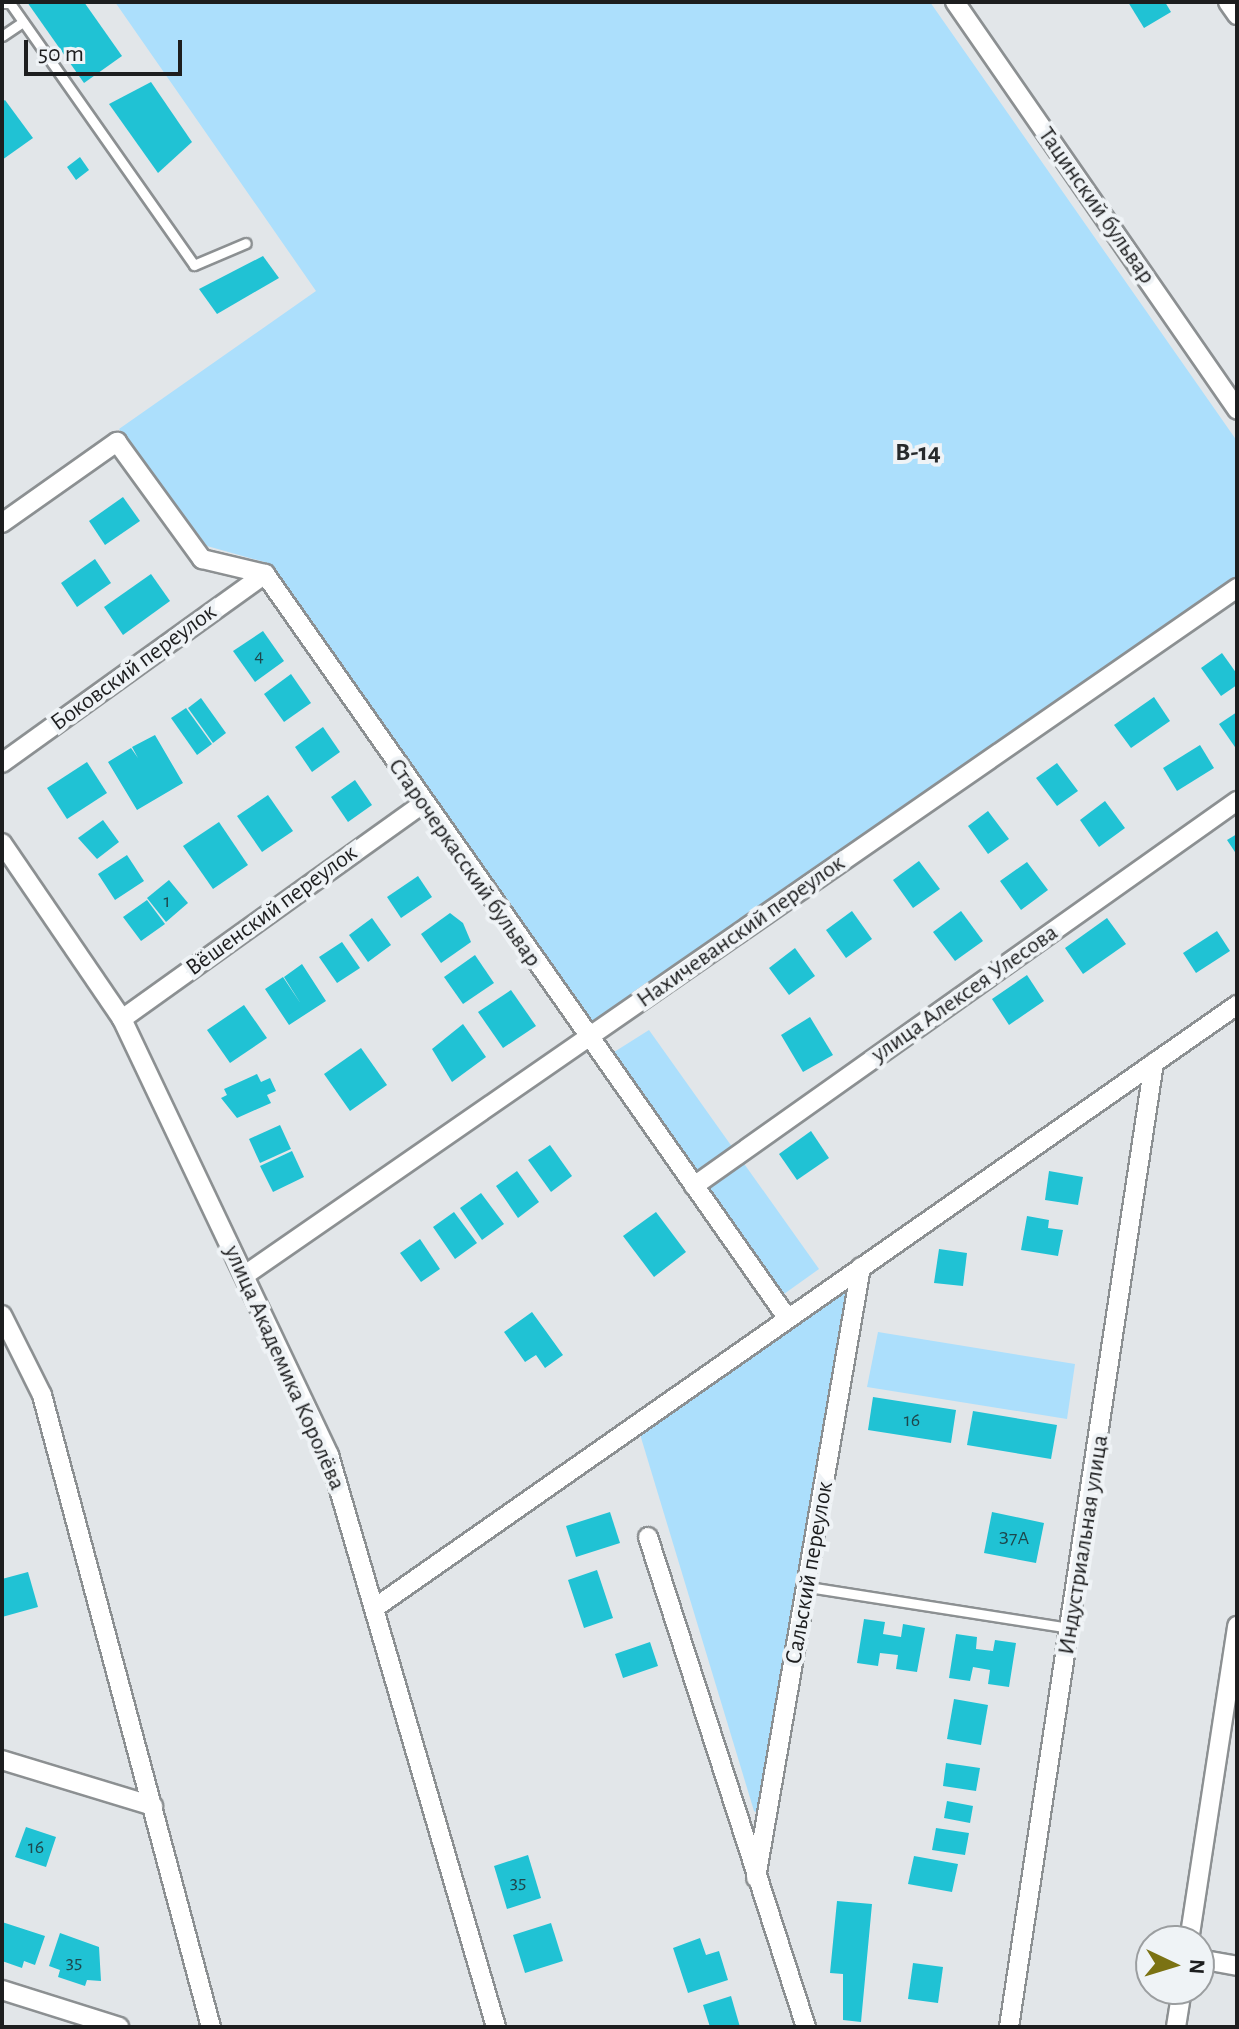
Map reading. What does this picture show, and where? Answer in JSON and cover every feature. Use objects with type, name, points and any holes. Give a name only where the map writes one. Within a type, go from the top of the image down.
[{"type":"street","name":"Тацинский бульвар","points":[[955,2],[1237,410]]},
{"type":"street","points":[[1228,2],[1237,15]]},
{"type":"street","points":[[2,523],[117,442],[202,559],[265,574]]},
{"type":"street","name":"Боковский переулок","points":[[2,763],[265,574]]},
{"type":"street","name":"Старочеркасский бульвар","points":[[265,574],[422,804],[788,1319]]},
{"type":"street","name":"Нахичеванский переулок","points":[[245,1275],[1237,588]]},
{"type":"street","name":"улица Алексея Улесова","points":[[694,1186],[1237,801]]},
{"type":"street","name":"Вёшенский переулок","points":[[122,1019],[422,804]]},
{"type":"street","name":"улица Академика Королёва","points":[[2,843],[122,1019],[329,1455],[376,1607],[496,2027]]},
{"type":"street","points":[[376,1607],[1237,1005]]},
{"type":"street","name":"Индустриальная улица","points":[[1009,2027],[1154,1063]]},
{"type":"street","name":"Сальский переулок","points":[[756,1878],[861,1267]]},
{"type":"street","points":[[2,1315],[42,1395],[211,2027]]},
{"type":"street","name":"Сальский переулок","points":[[648,1537],[806,2027]]},
{"type":"street","points":[[1192,1925],[1229,1728],[1237,1626]]},
{"type":"street","points":[[2,1760],[153,1806]]},
{"type":"street","points":[[1215,1962],[1237,1966]]},
{"type":"street","points":[[2,1990],[119,2027]]},
{"type":"street","points":[[1176,2027],[1179,2005]]},
{"type":"lane","points":[[2,3],[10,3],[194,265],[246,243]]},
{"type":"lane","points":[[2,36],[23,22]]},
{"type":"lane","points":[[808,1587],[1071,1628]]},
{"type":"shaded area","points":[[115,2],[930,2],[1237,441],[1237,578],[591,1026],[268,563],[207,546],[119,429],[316,291]]},
{"type":"shaded area","points":[[649,1030],[819,1269],[784,1294],[611,1054]]},
{"type":"shaded area","points":[[843,1289],[849,1294],[762,1816],[754,1811],[639,1431]]},
{"type":"shaded area","points":[[878,1332],[1075,1364],[1067,1419],[867,1387]]},
{"type":"building","points":[[27,2],[84,2],[122,56],[84,83]]},
{"type":"building","points":[[1128,2],[1165,2],[1171,12],[1144,28]]},
{"type":"building","points":[[151,82],[192,142],[158,173],[109,104]]},
{"type":"building","points":[[5,100],[33,138],[2,160],[2,102]]},
{"type":"building","points":[[80,157],[89,170],[76,180],[67,167]]},
{"type":"building","points":[[263,256],[279,278],[217,314],[199,289]]},
{"type":"building","points":[[123,497],[140,521],[105,545],[89,521]]},
{"type":"building","points":[[95,559],[111,583],[77,607],[61,583]]},
{"type":"building","points":[[151,574],[170,601],[123,635],[104,607]]},
{"type":"building","points":[[263,631],[284,661],[255,682],[233,651]]},
{"type":"building","points":[[1222,653],[1237,674],[1237,685],[1221,696],[1201,668]]},
{"type":"building","points":[[291,674],[311,703],[284,722],[264,694]]},
{"type":"building","points":[[1154,697],[1170,721],[1131,748],[1114,725]]},
{"type":"building","points":[[201,698],[226,733],[213,743],[188,708]]},
{"type":"building","points":[[186,708],[212,744],[197,755],[171,718]]},
{"type":"building","points":[[1237,712],[1237,750],[1219,724]]},
{"type":"building","points":[[323,727],[340,752],[312,772],[295,747]]},
{"type":"building","points":[[155,735],[183,783],[137,810],[108,762],[131,748],[138,758],[132,747]]},
{"type":"building","points":[[1200,745],[1214,768],[1177,791],[1163,768]]},
{"type":"building","points":[[87,762],[107,793],[67,819],[47,788]]},
{"type":"building","points":[[1057,763],[1078,791],[1057,806],[1036,778]]},
{"type":"building","points":[[355,780],[372,805],[348,822],[331,797]]},
{"type":"building","points":[[268,795],[293,831],[262,852],[237,816]]},
{"type":"building","points":[[1105,801],[1125,828],[1099,847],[1080,820]]},
{"type":"building","points":[[988,811],[1009,839],[988,854],[968,826]]},
{"type":"building","points":[[103,820],[119,842],[97,859],[78,838]]},
{"type":"building","points":[[219,822],[248,865],[213,889],[183,846]]},
{"type":"building","points":[[1237,834],[1237,855],[1227,840]]},
{"type":"building","points":[[127,855],[144,881],[115,900],[98,874]]},
{"type":"building","points":[[919,861],[940,889],[913,908],[893,880]]},
{"type":"building","points":[[1027,862],[1048,890],[1021,910],[1000,881]]},
{"type":"building","points":[[418,876],[432,897],[401,918],[387,897]]},
{"type":"building","points":[[169,880],[188,903],[166,922],[147,898]]},
{"type":"building","points":[[147,900],[165,924],[141,941],[123,917]]},
{"type":"building","points":[[852,911],[872,939],[846,958],[826,930]]},
{"type":"building","points":[[961,911],[983,941],[955,961],[933,932]]},
{"type":"building","points":[[450,913],[463,923],[471,942],[441,963],[421,934]]},
{"type":"building","points":[[372,918],[391,945],[368,962],[349,935]]},
{"type":"building","points":[[1107,918],[1126,944],[1083,974],[1065,948]]},
{"type":"building","points":[[1217,931],[1230,951],[1196,973],[1183,953]]},
{"type":"building","points":[[342,942],[360,968],[337,983],[319,957]]},
{"type":"building","points":[[795,948],[815,976],[789,995],[769,968]]},
{"type":"building","points":[[475,955],[494,983],[463,1004],[444,977]]},
{"type":"building","points":[[302,964],[326,1001],[289,1025],[265,989],[283,977],[301,1004],[284,977]]},
{"type":"building","points":[[1027,975],[1044,1001],[1009,1025],[992,999]]},
{"type":"building","points":[[511,990],[536,1026],[503,1048],[478,1012]]},
{"type":"building","points":[[244,1005],[267,1038],[230,1063],[207,1030]]},
{"type":"building","points":[[810,1017],[833,1055],[803,1072],[781,1035]]},
{"type":"building","points":[[463,1024],[486,1057],[452,1082],[432,1049]]},
{"type":"building","points":[[361,1048],[387,1085],[350,1111],[324,1074]]},
{"type":"building","points":[[257,1074],[261,1082],[270,1078],[276,1091],[267,1095],[271,1103],[237,1118],[221,1098],[227,1095],[224,1089]]},
{"type":"building","points":[[280,1125],[291,1149],[260,1163],[249,1139]]},
{"type":"building","points":[[811,1131],[829,1158],[797,1180],[779,1154]]},
{"type":"building","points":[[550,1145],[572,1176],[551,1192],[528,1160]]},
{"type":"building","points":[[292,1151],[304,1177],[273,1192],[260,1166]]},
{"type":"building","points":[[517,1171],[539,1202],[518,1218],[496,1186]]},
{"type":"building","points":[[1049,1171],[1083,1177],[1078,1205],[1045,1200]]},
{"type":"building","points":[[481,1193],[504,1224],[482,1240],[460,1208]]},
{"type":"building","points":[[454,1212],[477,1243],[455,1259],[433,1227]]},
{"type":"building","points":[[656,1212],[686,1252],[654,1277],[623,1236]]},
{"type":"building","points":[[1027,1216],[1049,1220],[1048,1228],[1063,1230],[1058,1256],[1021,1250]]},
{"type":"building","points":[[420,1239],[440,1269],[421,1282],[400,1253]]},
{"type":"building","points":[[939,1249],[967,1253],[963,1286],[934,1283]]},
{"type":"building","points":[[532,1312],[563,1355],[545,1368],[536,1355],[525,1362],[504,1332]]},
{"type":"building","points":[[873,1397],[956,1410],[951,1443],[868,1430]]},
{"type":"building","points":[[973,1411],[1057,1425],[1051,1459],[967,1445]]},
{"type":"building","points":[[610,1512],[620,1543],[576,1557],[566,1526]]},
{"type":"building","points":[[992,1512],[1044,1523],[1036,1563],[984,1553]]},
{"type":"building","points":[[597,1570],[613,1618],[584,1628],[568,1580]]},
{"type":"building","points":[[28,1572],[38,1607],[2,1617],[2,1579]]},
{"type":"building","points":[[864,1619],[885,1622],[883,1634],[901,1637],[903,1624],[925,1628],[917,1672],[896,1669],[898,1655],[880,1653],[878,1666],[857,1663]]},
{"type":"building","points":[[956,1634],[977,1637],[976,1649],[993,1651],[995,1640],[1016,1643],[1009,1687],[988,1684],[990,1670],[973,1667],[970,1681],[949,1678]]},
{"type":"building","points":[[650,1642],[658,1666],[623,1678],[615,1654]]},
{"type":"building","points":[[954,1699],[988,1705],[981,1745],[947,1739]]},
{"type":"building","points":[[946,1763],[980,1768],[976,1791],[943,1786]]},
{"type":"building","points":[[947,1801],[973,1806],[970,1823],[944,1818]]},
{"type":"building","points":[[26,1827],[56,1837],[46,1867],[15,1857]]},
{"type":"building","points":[[936,1828],[969,1833],[965,1855],[932,1850]]},
{"type":"building","points":[[528,1855],[541,1898],[507,1909],[494,1866]]},
{"type":"building","points":[[914,1856],[958,1864],[952,1892],[908,1884]]},
{"type":"building","points":[[837,1901],[872,1904],[861,2022],[843,2020],[843,1974],[830,1973]]},
{"type":"building","points":[[2,1922],[45,1936],[35,1965],[24,1961],[22,1968],[2,1961]]},
{"type":"building","points":[[551,1923],[563,1961],[525,1973],[513,1935]]},
{"type":"building","points":[[60,1933],[99,1947],[101,1981],[87,1980],[85,1986],[58,1977],[60,1970],[49,1966]]},
{"type":"building","points":[[700,1938],[706,1955],[719,1951],[728,1980],[688,1993],[673,1948]]},
{"type":"building","points":[[913,1963],[943,1967],[938,2003],[908,1999]]},
{"type":"building","points":[[731,1996],[740,2027],[710,2027],[703,2005]]},
{"type":"district","name":"В-14","points":[[918,453]]}]
